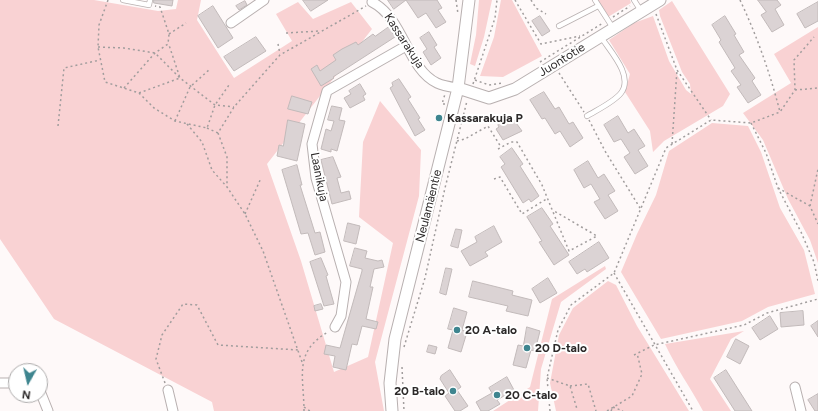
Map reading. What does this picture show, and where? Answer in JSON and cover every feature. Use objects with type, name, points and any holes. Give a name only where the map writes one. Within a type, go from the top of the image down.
[{"type":"street","points":[[231,23],[264,0]]},
{"type":"street","name":"Neulamäentie","points":[[392,411],[390,383],[395,338],[458,88],[469,0]]},
{"type":"street","name":"Kassarakuja","points":[[372,2],[382,7],[390,16],[406,46],[429,78],[437,83],[458,88]]},
{"type":"street","name":"Juontotie","points":[[458,88],[489,98],[515,90],[601,36],[610,24],[637,4],[656,3]]},
{"type":"street","name":"Laanikuja","points":[[335,327],[341,316],[346,282],[316,178],[312,144],[327,92],[406,46]]},
{"type":"street","points":[[795,387],[801,411]]},
{"type":"street","points":[[168,390],[173,411]]},
{"type":"lane","points":[[124,0],[150,2]]},
{"type":"lane","points":[[595,0],[610,24]]},
{"type":"lane","points":[[559,26],[598,6]]},
{"type":"lane","points":[[587,116],[621,93],[625,81],[624,72],[601,36]]},
{"type":"path","points":[[108,0],[99,25],[98,47],[105,82],[139,93],[154,108],[175,121],[207,128],[218,133],[227,157],[227,187]]},
{"type":"path","points":[[404,348],[425,278],[470,92],[495,18],[497,0]]},
{"type":"path","points":[[515,0],[541,44],[581,36]]},
{"type":"path","points":[[531,0],[536,8],[546,14]]},
{"type":"path","points":[[740,0],[770,74],[780,112]]},
{"type":"path","points":[[150,2],[160,7],[169,34],[168,44],[180,78]]},
{"type":"path","points":[[218,133],[234,108],[280,55],[372,2]]},
{"type":"path","points":[[656,3],[677,70],[710,120]]},
{"type":"path","points":[[534,66],[581,36],[610,24],[637,4]]},
{"type":"path","points":[[169,34],[186,23]]},
{"type":"path","points":[[286,33],[322,31]]},
{"type":"path","points":[[550,411],[547,378],[558,330],[571,305],[614,273],[640,208],[653,183],[666,148],[710,120],[751,123],[780,112],[795,90],[794,60],[814,37]]},
{"type":"path","points":[[124,88],[155,53],[168,44]]},
{"type":"path","points":[[278,44],[280,55]]},
{"type":"path","points":[[98,47],[124,48],[155,53],[180,78],[215,105],[234,108]]},
{"type":"path","points":[[58,126],[64,68],[101,60]]},
{"type":"path","points":[[175,121],[190,86],[210,69]]},
{"type":"path","points":[[671,145],[674,128],[677,70]]},
{"type":"path","points":[[558,72],[587,116],[605,151],[640,208]]},
{"type":"path","points":[[139,93],[180,78]]},
{"type":"path","points":[[475,80],[489,85],[508,82]]},
{"type":"path","points":[[207,128],[215,105],[228,85]]},
{"type":"path","points":[[795,90],[818,88]]},
{"type":"path","points":[[186,123],[202,142],[212,170],[227,187],[245,214],[263,251],[302,362],[305,411]]},
{"type":"path","points":[[751,123],[766,153],[778,188],[801,232],[814,262],[818,281]]},
{"type":"path","points":[[457,141],[465,139],[488,126],[502,147]]},
{"type":"path","points":[[498,149],[511,142],[517,142],[548,198],[569,251],[597,236],[554,211]]},
{"type":"path","points":[[818,169],[810,206],[818,224]]},
{"type":"path","points":[[494,179],[500,177],[522,214],[548,198]]},
{"type":"path","points":[[245,214],[261,178]]},
{"type":"path","points":[[778,188],[810,206]]},
{"type":"path","points":[[614,273],[693,411]]},
{"type":"path","points":[[634,355],[654,344],[744,325],[767,313],[818,299]]},
{"type":"path","points":[[168,390],[156,359],[162,335],[183,304],[198,305],[218,345],[298,350]]},
{"type":"path","points":[[302,362],[315,339],[335,327]]},
{"type":"path","points":[[607,411],[632,396],[642,374],[637,353]]},
{"type":"path","points":[[402,361],[404,411]]},
{"type":"path","points":[[547,378],[570,386],[588,384],[596,411]]},
{"type":"path","points":[[570,386],[577,409]]},
{"type":"path","points":[[304,407],[310,411]]},
{"type":"path","points":[[611,411],[612,407]]},
{"type":"path","points":[[612,407],[622,411]]},
{"type":"shaded area","points":[[0,0],[94,0],[158,11],[176,9],[178,0],[201,0],[197,20],[234,78],[292,41],[276,14],[298,2],[313,19],[351,2],[372,29],[267,164],[301,261],[334,372],[368,357],[393,243],[359,217],[363,142],[380,101],[421,150],[419,196],[375,362],[384,411],[214,411],[212,402],[54,319],[0,239]]},
{"type":"shaded area","points":[[479,0],[492,0],[484,37],[475,66],[470,64],[476,35]]},
{"type":"shaded area","points":[[501,0],[512,0],[542,56],[503,77],[480,76],[494,37]]},
{"type":"shaded area","points":[[597,0],[630,0],[631,3],[608,17]]},
{"type":"shaded area","points":[[672,1],[730,94],[723,106],[664,141],[653,152],[650,131],[625,92],[630,74],[609,40],[634,23],[653,16],[669,61],[686,90],[691,94],[690,84],[682,72],[660,16],[659,10]]},
{"type":"shaded area","points":[[818,27],[818,263],[810,240],[788,199],[763,140],[743,113],[791,83],[774,54]]},
{"type":"shaded area","points":[[712,123],[748,126],[761,152],[780,208],[804,250],[815,294],[768,307],[742,321],[661,339],[621,272],[656,195],[669,151]]},
{"type":"shaded area","points":[[605,266],[606,269],[561,302],[541,369],[538,411],[493,411],[530,387],[552,299]]},
{"type":"shaded area","points":[[608,281],[616,285],[637,326],[689,411],[556,411],[550,383],[559,335],[573,308]]},
{"type":"shaded area","points":[[744,331],[731,339],[710,379],[731,411],[703,411],[665,344]]},
{"type":"building","points":[[154,0],[173,0],[172,6],[154,3]]},
{"type":"building","points":[[303,0],[328,0],[311,11]]},
{"type":"building","points":[[388,0],[406,0],[394,9]]},
{"type":"building","points":[[406,0],[437,0],[442,8],[438,10],[446,22],[436,28],[426,13],[418,18]]},
{"type":"building","points":[[758,0],[777,0],[781,5],[775,9],[784,25],[772,32],[761,15],[766,12]]},
{"type":"building","points":[[245,1],[247,5],[239,10],[236,6]]},
{"type":"building","points":[[818,2],[818,21],[805,28],[797,14]]},
{"type":"building","points":[[213,6],[233,38],[218,48],[198,16]]},
{"type":"building","points":[[540,16],[550,31],[542,36],[532,21]]},
{"type":"building","points":[[725,16],[736,34],[734,35],[744,52],[739,55],[755,78],[752,81],[761,95],[748,103],[737,87],[741,85],[731,71],[735,68],[719,42],[721,40],[712,25]]},
{"type":"building","points":[[389,27],[395,37],[321,86],[311,69],[317,65],[320,71],[336,60],[333,55],[342,49],[356,42],[358,45],[373,34],[375,36]]},
{"type":"building","points":[[429,32],[437,45],[434,47],[441,58],[431,65],[423,52],[427,49],[420,38]]},
{"type":"building","points":[[256,37],[266,51],[234,71],[224,57]]},
{"type":"building","points":[[399,79],[411,97],[408,99],[420,118],[418,119],[425,130],[415,136],[390,88],[393,86],[392,83]]},
{"type":"building","points":[[360,84],[366,94],[363,96],[365,100],[350,108],[344,98],[351,94],[349,91]]},
{"type":"building","points":[[544,92],[555,109],[559,107],[569,124],[573,122],[583,138],[570,147],[560,131],[555,134],[545,118],[542,119],[530,100]]},
{"type":"building","points":[[292,96],[312,102],[308,114],[288,109]]},
{"type":"building","points":[[332,106],[342,108],[339,120],[345,121],[337,151],[331,149],[331,152],[321,149],[326,129],[331,131],[334,121],[328,120]]},
{"type":"building","points":[[511,116],[522,131],[503,140],[496,129],[499,127],[498,125]]},
{"type":"building","points":[[618,116],[628,133],[634,129],[645,146],[638,150],[648,166],[635,174],[624,157],[630,153],[621,139],[614,142],[604,125]]},
{"type":"building","points":[[288,120],[305,124],[297,161],[277,156],[279,145],[283,146]]},
{"type":"building","points":[[512,148],[523,164],[520,166],[539,196],[531,202],[529,199],[523,203],[501,167],[505,164],[500,157]]},
{"type":"building","points":[[333,157],[341,177],[337,178],[341,193],[349,191],[351,199],[332,204],[321,160]]},
{"type":"building","points":[[588,161],[598,178],[604,174],[615,191],[608,195],[618,211],[605,219],[594,202],[600,199],[591,184],[584,188],[574,170]]},
{"type":"building","points":[[297,165],[302,185],[300,185],[315,233],[320,232],[325,252],[315,255],[308,233],[301,234],[282,170]]},
{"type":"building","points":[[542,208],[553,224],[550,226],[569,255],[554,265],[539,242],[542,241],[527,217]]},
{"type":"building","points":[[348,223],[360,226],[356,244],[344,241]]},
{"type":"building","points":[[494,226],[502,242],[485,252],[488,256],[470,266],[461,251],[477,242],[475,237]]},
{"type":"building","points":[[456,229],[462,230],[458,248],[451,246]]},
{"type":"building","points":[[599,242],[609,258],[587,272],[585,269],[577,274],[569,262]]},
{"type":"building","points":[[355,248],[367,251],[365,258],[378,261],[382,260],[384,267],[374,269],[370,287],[373,287],[366,319],[378,322],[376,329],[362,326],[357,345],[352,344],[346,370],[333,367],[335,356],[324,354],[326,345],[340,348],[362,271],[362,269],[350,266]]},
{"type":"building","points":[[321,258],[328,275],[326,276],[334,304],[324,306],[310,262]]},
{"type":"building","points":[[446,268],[452,269],[446,295],[440,293]]},
{"type":"building","points":[[548,278],[557,293],[540,303],[532,289]]},
{"type":"building","points":[[473,281],[513,291],[512,295],[532,300],[528,316],[506,311],[508,306],[469,297]]},
{"type":"building","points":[[321,304],[323,309],[315,311],[314,306]]},
{"type":"building","name":"20 A-talo","points":[[454,308],[467,312],[462,330],[467,332],[461,352],[448,348],[453,330],[448,329]]},
{"type":"building","points":[[803,311],[804,325],[781,327],[780,313]]},
{"type":"building","points":[[770,316],[778,329],[760,340],[752,328]]},
{"type":"building","points":[[818,321],[818,337],[811,326]]},
{"type":"building","name":"20 D-talo","points":[[527,327],[540,331],[535,351],[531,350],[526,368],[513,365],[518,345],[523,346]]},
{"type":"building","points":[[736,339],[749,346],[740,364],[727,357]]},
{"type":"building","points":[[429,345],[437,347],[435,354],[427,352]]},
{"type":"building","name":"20 B-talo","points":[[450,370],[461,387],[457,390],[468,406],[460,411],[455,411],[445,396],[449,393],[440,379],[441,376]]},
{"type":"building","points":[[726,370],[752,411],[735,411],[714,378]]},
{"type":"building","name":"20 C-talo","points":[[507,377],[514,390],[497,400],[500,404],[488,411],[481,411],[476,402],[492,393],[489,388]]},
{"type":"building","points":[[818,394],[818,411],[815,411],[808,400]]},
{"type":"place","name":"Kassarakuja P","points":[[439,118]]},
{"type":"place","name":"20 A-talo","points":[[457,330]]},
{"type":"place","name":"20 D-talo","points":[[527,348]]},
{"type":"place","name":"20 B-talo","points":[[453,391]]},
{"type":"place","name":"20 C-talo","points":[[497,395]]}]
